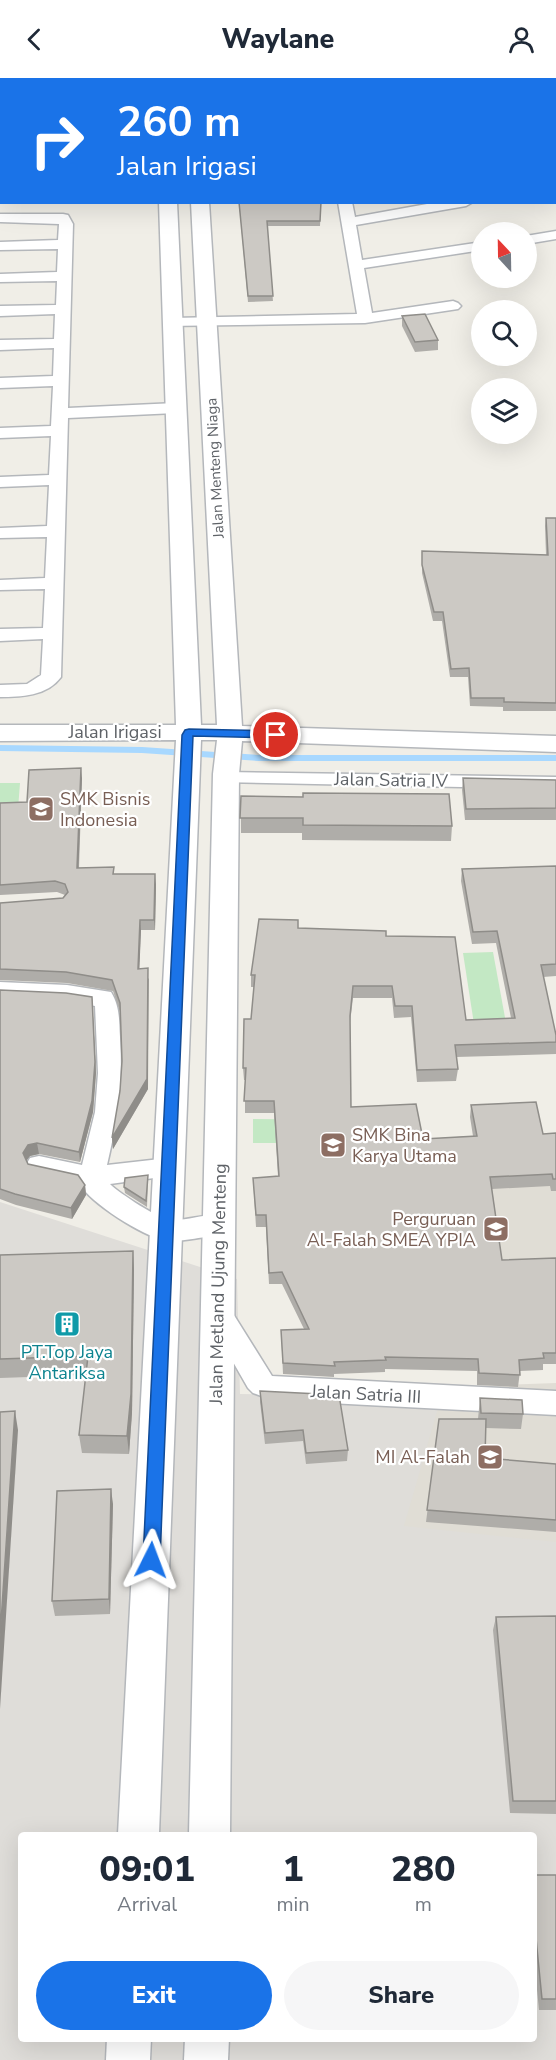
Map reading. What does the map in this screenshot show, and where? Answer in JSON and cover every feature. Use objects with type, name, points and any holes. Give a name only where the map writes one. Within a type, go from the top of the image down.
[{"type":"street","name":"Jalan Menteng Niaga","points":[[168,204],[188,734]]},
{"type":"street","name":"Jalan Menteng Niaga","points":[[200,204],[229,735]]},
{"type":"street","points":[[345,204],[365,318]]},
{"type":"street","points":[[348,222],[454,204]]},
{"type":"street","points":[[0,218],[63,218],[66,224],[51,677],[43,686],[28,690],[0,691]]},
{"type":"street","points":[[537,238],[556,235]]},
{"type":"street","points":[[0,246],[65,244]]},
{"type":"street","points":[[356,265],[471,248]]},
{"type":"street","points":[[0,278],[64,276]]},
{"type":"street","points":[[172,323],[365,318],[453,306]]},
{"type":"street","points":[[0,311],[63,309]]},
{"type":"street","points":[[0,345],[62,343]]},
{"type":"street","points":[[0,383],[61,381]]},
{"type":"street","points":[[60,408],[176,403]]},
{"type":"street","points":[[0,433],[59,431]]},
{"type":"street","points":[[0,482],[58,480]]},
{"type":"street","points":[[0,533],[56,531]]},
{"type":"street","points":[[0,585],[55,583]]},
{"type":"street","points":[[0,635],[53,633]]},
{"type":"street","name":"Jalan Irigasi","points":[[0,733],[188,734],[556,744]]},
{"type":"street","points":[[139,1832],[188,734]]},
{"type":"street","name":"Jalan Metland Ujung Menteng","points":[[210,1832],[226,776],[229,735]]},
{"type":"street","name":"Jalan Satria IV","points":[[226,776],[556,783]]},
{"type":"street","points":[[0,990],[103,998],[109,1082],[107,1112],[92,1177],[93,1184],[111,1201],[166,1232],[219,1224]]},
{"type":"street","points":[[39,1165],[92,1177],[169,1167]]},
{"type":"street","name":"Jalan Satria III","points":[[218,1311],[258,1380],[272,1388],[556,1403]]},
{"type":"street","points":[[129,2042],[129,2060]]},
{"type":"street","points":[[206,2060],[207,2042]]},
{"type":"shaded area","name":"Perguruan Al-Falah SMEA YPIA","points":[[556,1142],[556,1311],[519,1312],[429,1147]]},
{"type":"shaded area","points":[[0,1202],[237,1279],[240,1394],[556,1398],[556,2060],[0,2060]]},
{"type":"shaded area","name":"MI Al-Falah","points":[[556,1383],[556,1542],[404,1526],[444,1387]]},
{"type":"green space","points":[[0,783],[20,783],[18,809],[0,809]]},
{"type":"green space","points":[[493,952],[506,1023],[474,1024],[463,953]]},
{"type":"green space","points":[[253,1119],[368,1120],[368,1143],[253,1143]]},
{"type":"building","points":[[239,204],[321,204],[320,221],[267,221],[273,296],[248,296]]},
{"type":"building","points":[[425,314],[438,340],[415,342],[402,316]]},
{"type":"building","points":[[546,518],[556,518],[556,703],[504,702],[504,698],[471,698],[469,668],[451,669],[443,612],[434,612],[422,565],[422,551],[548,555]]},
{"type":"building","points":[[81,768],[77,868],[114,867],[113,874],[155,874],[154,920],[140,920],[138,969],[148,968],[147,1079],[112,1138],[120,1091],[122,1061],[120,1003],[112,980],[66,972],[0,969],[0,903],[63,898],[68,892],[65,884],[55,881],[0,885],[0,803],[27,802],[29,770]]},
{"type":"building","points":[[463,778],[556,780],[556,808],[466,809]]},
{"type":"building","points":[[303,793],[449,794],[452,826],[303,825],[303,818],[240,818],[241,796],[303,797]]},
{"type":"building","points":[[556,866],[556,964],[541,965],[556,1042],[455,1045],[458,1069],[417,1070],[412,1006],[395,1006],[392,986],[353,986],[350,1016],[351,1107],[416,1104],[423,1139],[477,1136],[471,1105],[536,1102],[543,1134],[556,1133],[556,1179],[553,1179],[552,1174],[490,1177],[502,1260],[556,1258],[556,1353],[543,1353],[544,1358],[519,1360],[520,1375],[479,1373],[478,1359],[385,1357],[386,1360],[334,1362],[335,1366],[283,1363],[281,1330],[309,1329],[282,1272],[269,1273],[266,1215],[256,1215],[253,1178],[279,1176],[274,1101],[244,1101],[246,1068],[243,1068],[244,1019],[251,1019],[255,975],[251,975],[259,919],[298,920],[298,928],[386,931],[386,936],[455,937],[466,1020],[515,1018],[497,931],[473,932],[462,869]]},
{"type":"building","points":[[0,990],[66,993],[92,997],[95,1062],[92,1101],[79,1152],[37,1143],[28,1145],[23,1153],[28,1164],[78,1175],[85,1185],[71,1208],[0,1189]]},
{"type":"building","points":[[148,1175],[146,1201],[124,1187],[125,1178]]},
{"type":"building","name":"PT.Top Jaya Antariksa","points":[[133,1251],[131,1394],[127,1436],[79,1435],[88,1356],[0,1359],[0,1255]]},
{"type":"building","points":[[260,1391],[339,1395],[348,1450],[306,1453],[303,1430],[265,1433]]},
{"type":"building","points":[[480,1398],[522,1400],[523,1414],[481,1413]]},
{"type":"building","points":[[15,1411],[0,1637],[0,1412]]},
{"type":"building","points":[[439,1419],[486,1419],[485,1458],[556,1464],[556,1520],[427,1510]]},
{"type":"building","points":[[111,1489],[109,1599],[52,1601],[57,1491]]},
{"type":"building","points":[[556,1616],[556,1801],[513,1801],[496,1617]]},
{"type":"building","points":[[537,1875],[556,1875],[556,1999],[542,1999],[537,1948]]},
{"type":"waterway","points":[[0,748],[142,750],[259,758],[556,758]]},
{"type":"place","name":"SMK Bisnis Indonesia","points":[[41,809]]},
{"type":"place","name":"SMK Bina Karya Utama","points":[[333,1145]]},
{"type":"place","name":"Perguruan Al-Falah SMEA YPIA","points":[[496,1229]]},
{"type":"place","name":"PT.Top Jaya Antariksa","points":[[67,1324]]},
{"type":"place","name":"MI Al-Falah","points":[[490,1457]]},
{"type":"route","points":[[151,1560],[188,735],[189,732],[276,735]]}]
